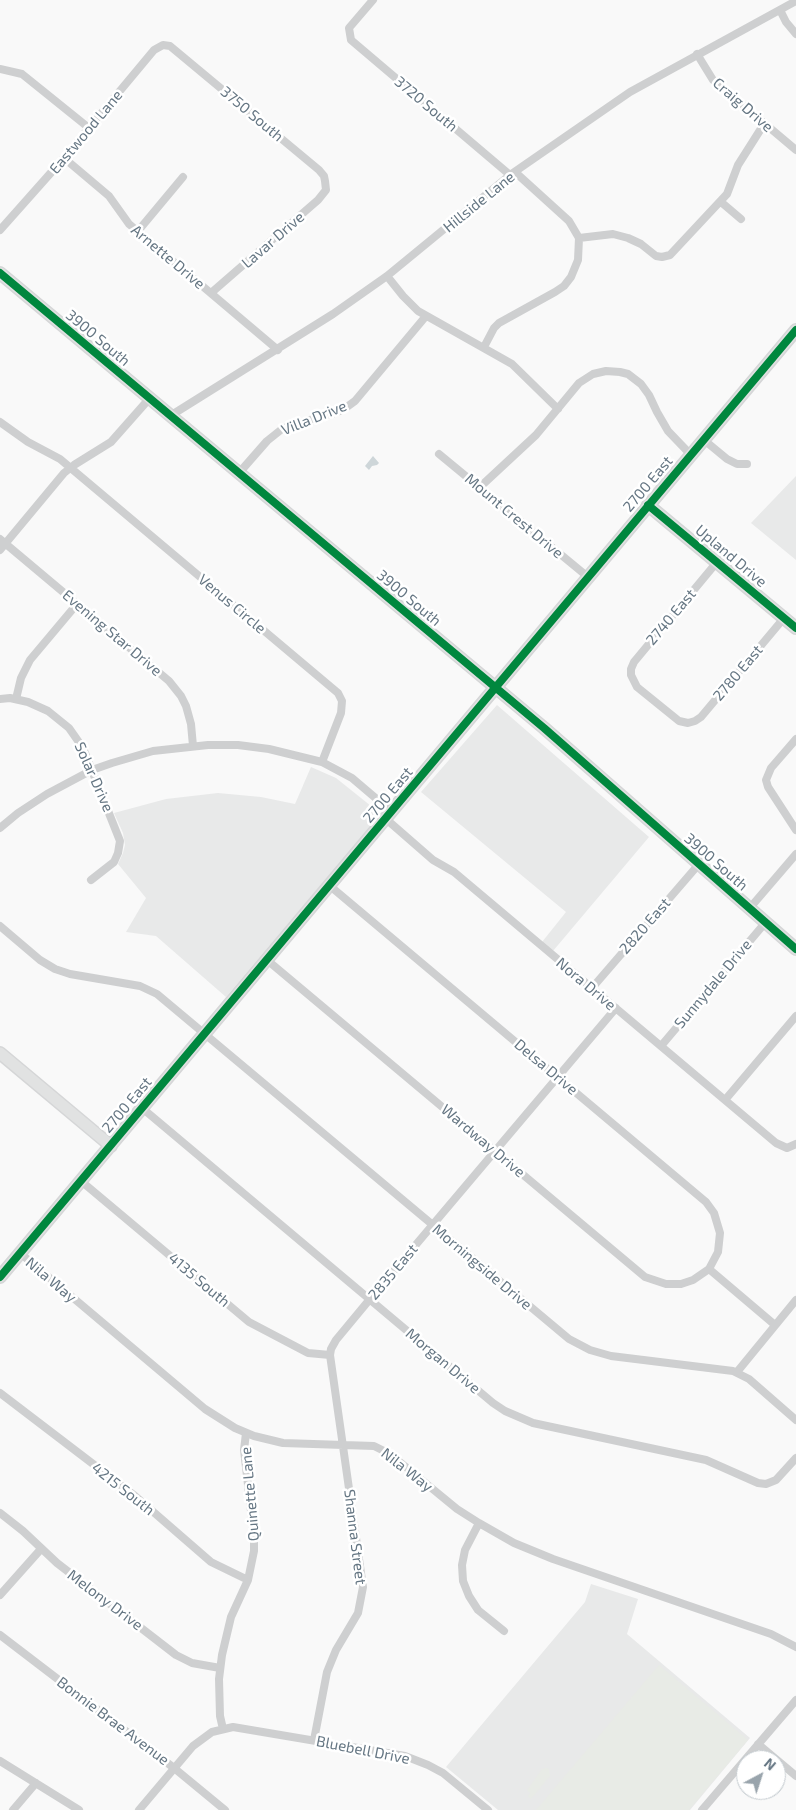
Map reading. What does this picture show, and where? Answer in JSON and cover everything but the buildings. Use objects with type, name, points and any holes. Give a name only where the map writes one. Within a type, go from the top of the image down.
[{"type":"street","name":"3720 South","points":[[373,0],[349,28],[351,40],[512,174],[561,212],[579,238]]},
{"type":"street","name":"Hillside Lane","points":[[170,416],[278,350],[387,276],[512,174],[630,92],[796,1]]},
{"type":"street","points":[[780,10],[786,22],[796,34]]},
{"type":"street","name":"Eastwood Lane","points":[[0,230],[64,158],[154,50],[163,45],[170,46],[176,50]]},
{"type":"street","name":"3750 South","points":[[176,50],[319,170],[325,181]]},
{"type":"street","name":"Craig Drive","points":[[697,54],[713,80],[796,150]]},
{"type":"street","points":[[0,69],[22,74],[89,128]]},
{"type":"street","points":[[484,348],[494,328],[499,323],[555,292],[571,278],[578,260],[579,238],[613,234],[641,244],[656,256],[666,256],[675,252],[720,202],[730,187],[738,165],[764,124]]},
{"type":"street","name":"Arnette Drive","points":[[64,158],[109,196],[124,219],[278,350]]},
{"type":"street","points":[[138,231],[183,177]]},
{"type":"street","name":"Lavar Drive","points":[[212,293],[318,200],[326,190],[325,181]]},
{"type":"street","points":[[720,202],[741,219]]},
{"type":"street","name":"3900 South","points":[[0,273],[495,689],[544,728],[796,949]]},
{"type":"street","points":[[387,276],[412,306],[426,316],[512,364],[558,409]]},
{"type":"street","name":"Villa Drive","points":[[239,473],[267,441],[282,429],[332,414],[344,409],[355,401],[426,316]]},
{"type":"street","name":"2700 East","points":[[0,1277],[796,330]]},
{"type":"street","points":[[480,487],[536,435],[579,384],[593,374],[606,371],[628,374],[641,384],[668,431],[691,454]]},
{"type":"street","points":[[2,544],[70,468],[111,442],[149,399]]},
{"type":"street","name":"Venus Circle","points":[[0,422],[31,443],[54,455],[338,693],[342,701],[342,713],[322,762]]},
{"type":"street","points":[[704,440],[727,459],[737,464],[746,464]]},
{"type":"street","name":"Mount Crest Drive","points":[[439,454],[588,577]]},
{"type":"street","name":"Upland Drive","points":[[648,505],[796,628]]},
{"type":"street","name":"Evening Star Drive","points":[[2,544],[163,675],[181,696],[189,715],[193,746]]},
{"type":"street","name":"2740 East","points":[[688,723],[676,719],[637,687],[631,675],[634,662],[717,562]]},
{"type":"street","points":[[16,699],[21,678],[30,660],[77,604]]},
{"type":"street","name":"2780 East","points":[[688,723],[701,717],[784,618]]},
{"type":"street","name":"Solar Drive","points":[[0,699],[16,699],[42,708],[62,722],[79,741],[119,836],[120,845],[114,862],[91,880]]},
{"type":"street","points":[[796,739],[771,768],[766,783],[796,830]]},
{"type":"street","name":"Nora Drive","points":[[0,828],[18,813],[47,794],[92,770],[133,756],[193,746],[231,745],[284,751],[322,762],[352,778],[433,860],[454,872],[776,1142],[787,1148],[796,1144]]},
{"type":"street","points":[[749,909],[796,854]]},
{"type":"street","name":"2820 East","points":[[592,988],[699,864]]},
{"type":"street","name":"Delsa Drive","points":[[330,886],[711,1208],[719,1226],[720,1240],[718,1252],[709,1269]]},
{"type":"street","name":"Sunnydale Drive","points":[[661,1046],[765,923]]},
{"type":"street","name":"Morningside Drive","points":[[0,926],[40,960],[60,971],[133,984],[152,991],[564,1335],[583,1347],[611,1356],[726,1369],[737,1372],[796,1420]]},
{"type":"street","name":"Wardway Drive","points":[[267,960],[645,1277],[666,1284],[681,1284],[693,1280],[709,1269]]},
{"type":"street","name":"2835 East","points":[[330,1355],[334,1343],[370,1299],[616,1008]]},
{"type":"street","points":[[725,1100],[796,1016]]},
{"type":"street","points":[[0,1053],[111,1146]]},
{"type":"street","name":"Morgan Drive","points":[[142,1108],[493,1403],[505,1411],[526,1420],[706,1460],[758,1483],[766,1484],[776,1480],[796,1458]]},
{"type":"street","name":"4135 South","points":[[81,1182],[249,1322],[308,1353],[330,1355]]},
{"type":"street","name":"Nila Way","points":[[20,1253],[205,1409],[246,1433],[283,1443],[370,1445],[382,1449],[442,1498],[479,1524],[539,1553],[771,1634],[796,1647]]},
{"type":"street","points":[[709,1269],[775,1324]]},
{"type":"street","points":[[737,1372],[796,1300]]},
{"type":"street","name":"Shanna Street","points":[[314,1740],[327,1672],[336,1650],[358,1613],[362,1595],[362,1578],[330,1355]]},
{"type":"street","name":"4215 South","points":[[0,1393],[135,1496],[211,1562],[248,1580]]},
{"type":"street","name":"Quinette Lane","points":[[223,1729],[220,1716],[220,1668],[231,1617],[248,1580],[255,1544],[244,1454],[246,1433]]},
{"type":"street","name":"Melony Drive","points":[[0,1513],[23,1531],[57,1564],[181,1658],[198,1665],[220,1668]]},
{"type":"street","points":[[479,1524],[464,1550],[462,1565],[463,1581],[469,1596],[478,1610],[504,1631]]},
{"type":"street","points":[[0,1595],[41,1549]]},
{"type":"street","name":"Bonnie Brae Avenue","points":[[0,1635],[174,1768],[225,1810]]},
{"type":"street","points":[[702,1810],[796,1700]]},
{"type":"street","name":"Bluebell Drive","points":[[223,1729],[238,1728],[314,1740],[389,1753],[420,1762],[443,1774],[488,1810]]},
{"type":"street","points":[[139,1810],[193,1746],[208,1734],[223,1729]]},
{"type":"street","points":[[758,1744],[796,1776]]},
{"type":"street","points":[[0,1761],[79,1810]]},
{"type":"street","points":[[13,1810],[36,1783]]},
{"type":"shaded area","points":[[373,456],[379,463],[372,466],[369,470],[365,466]]},
{"type":"shaded area","points":[[796,476],[796,560],[751,523]]},
{"type":"shaded area","points":[[497,705],[649,837],[553,951],[542,942],[566,912],[421,792]]},
{"type":"shaded area","points":[[311,767],[336,778],[381,814],[226,997],[156,936],[126,932],[146,898],[118,864],[125,845],[123,833],[114,813],[166,799],[218,793],[261,797],[295,804]]},
{"type":"shaded area","points":[[591,1584],[638,1599],[627,1634],[750,1738],[740,1750],[736,1750],[736,1755],[690,1810],[498,1810],[446,1767],[585,1602]]},
{"type":"shaded area","points":[[659,1665],[748,1740],[740,1750],[736,1750],[736,1754],[689,1810],[536,1810]]},
{"type":"shaded area","points":[[542,1769],[549,1769],[550,1776],[531,1799],[528,1796],[530,1793],[527,1790]]},
{"type":"cycle path","points":[[0,273],[544,728],[796,949]]},
{"type":"cycle path","points":[[0,1277],[796,330]]},
{"type":"cycle path","points":[[648,505],[796,628]]}]
